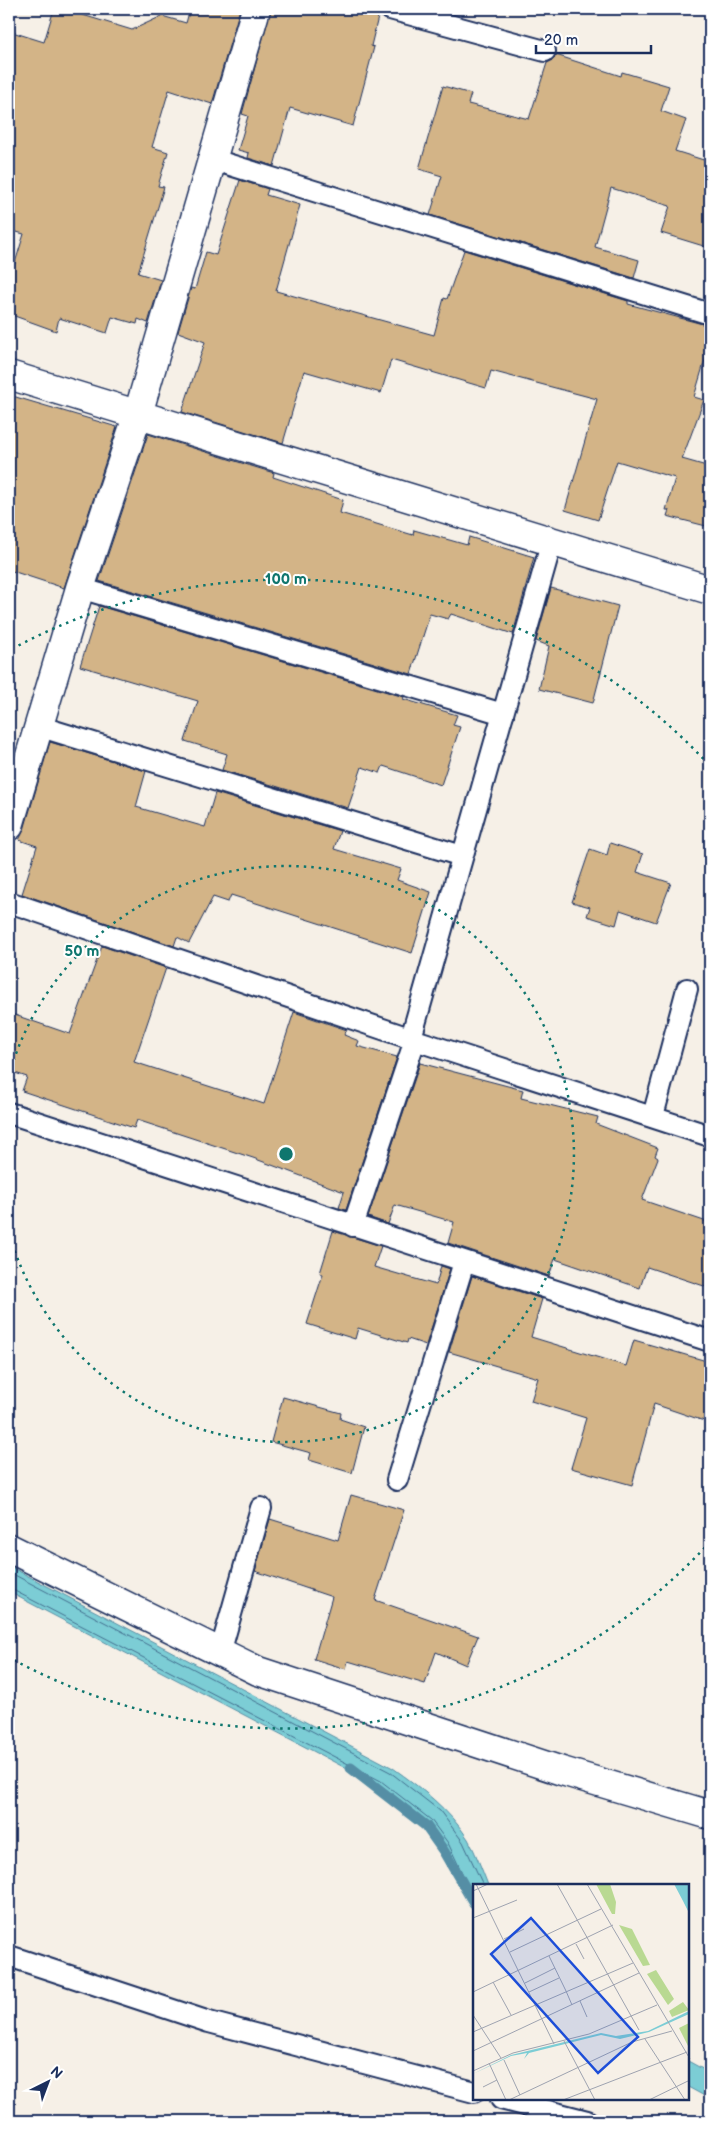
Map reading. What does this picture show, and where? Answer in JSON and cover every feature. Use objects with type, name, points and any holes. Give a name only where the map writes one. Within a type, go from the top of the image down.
[{"type":"street","points":[[9,826],[80,588],[138,414],[211,158],[256,9]]},
{"type":"street","points":[[9,375],[710,590]]},
{"type":"street","points":[[9,1548],[258,1671],[562,1770],[710,1815]]},
{"type":"lane","points":[[390,9],[545,51]]},
{"type":"lane","points":[[211,158],[710,314]]},
{"type":"lane","points":[[353,1226],[413,1039],[462,856],[552,541]]},
{"type":"lane","points":[[80,588],[503,714]]},
{"type":"lane","points":[[38,726],[462,856]]},
{"type":"lane","points":[[9,902],[413,1039],[710,1136]]},
{"type":"lane","points":[[652,1116],[687,989]]},
{"type":"lane","points":[[9,1113],[710,1341]]},
{"type":"lane","points":[[398,1480],[464,1262]]},
{"type":"lane","points":[[220,1653],[262,1508]]},
{"type":"lane","points":[[9,1956],[209,2022],[473,2092]]},
{"type":"lane","points":[[505,2100],[586,2121]]},
{"type":"water","points":[[9,1566],[393,1768],[424,1791],[443,1809],[471,1844],[488,1884],[473,1884],[473,1908],[454,1864],[435,1831],[410,1807],[378,1785],[9,1592]]},
{"type":"water","points":[[689,2062],[710,2073],[710,2099],[689,2088]]},
{"type":"building","points":[[54,9],[63,9],[132,30],[162,16],[186,23],[190,9],[240,9],[212,104],[169,90],[152,147],[168,152],[158,186],[164,187],[138,273],[161,280],[148,323],[138,319],[137,324],[112,317],[107,333],[59,318],[56,331],[9,314],[9,282],[24,234],[9,230],[9,31],[44,42]]},
{"type":"building","points":[[271,9],[363,9],[379,13],[371,46],[374,47],[353,126],[290,108],[274,166],[248,158],[249,153],[238,150],[248,116],[242,114]]},
{"type":"building","points":[[556,55],[621,76],[622,72],[669,86],[661,111],[686,120],[675,151],[710,162],[710,248],[661,233],[670,206],[611,188],[595,247],[639,260],[634,278],[430,215],[442,176],[419,169],[443,86],[471,94],[468,104],[529,119],[547,63],[553,60]]},
{"type":"building","points":[[240,180],[268,189],[266,195],[300,205],[276,291],[434,335],[444,298],[447,299],[464,250],[628,301],[628,304],[710,326],[710,343],[694,397],[704,400],[682,459],[710,467],[710,527],[667,516],[669,510],[666,510],[675,478],[617,461],[598,520],[565,510],[597,399],[491,371],[486,388],[391,360],[381,393],[304,371],[283,443],[182,412],[205,342],[178,332],[191,288],[195,289],[206,252],[216,255]]},
{"type":"building","points":[[9,395],[117,427],[64,588],[9,570]]},
{"type":"building","points":[[148,434],[274,473],[273,477],[343,500],[340,513],[413,535],[414,530],[467,545],[469,537],[534,557],[513,634],[451,614],[448,619],[430,614],[411,674],[99,581]]},
{"type":"building","points":[[551,588],[618,606],[593,703],[539,689],[549,646],[536,641]]},
{"type":"building","points":[[99,606],[404,697],[403,699],[457,715],[453,725],[460,727],[441,785],[383,766],[380,773],[362,767],[348,808],[222,770],[227,754],[185,741],[198,701],[80,666]]},
{"type":"building","points":[[50,742],[146,771],[136,807],[205,827],[215,793],[340,831],[334,849],[401,869],[397,880],[431,892],[412,953],[231,895],[228,902],[213,897],[189,943],[177,937],[174,946],[22,894],[37,846],[19,840],[24,830]]},
{"type":"building","points":[[610,843],[643,854],[637,872],[671,883],[656,922],[620,910],[616,925],[587,916],[590,907],[572,902],[590,849],[607,855]]},
{"type":"building","points":[[102,946],[166,968],[134,1062],[264,1104],[294,1012],[347,1030],[344,1035],[359,1041],[357,1046],[397,1057],[346,1210],[339,1208],[344,1192],[253,1158],[137,1120],[134,1128],[22,1091],[27,1077],[9,1071],[9,1013],[70,1034]]},
{"type":"building","points":[[420,1063],[523,1090],[521,1098],[598,1117],[596,1124],[658,1148],[655,1156],[658,1158],[642,1200],[710,1223],[710,1288],[647,1267],[640,1288],[555,1259],[549,1276],[448,1243],[454,1222],[395,1205],[388,1224],[368,1217]]},
{"type":"building","points":[[333,1231],[381,1246],[374,1267],[436,1285],[441,1266],[450,1269],[426,1345],[408,1339],[407,1343],[358,1328],[355,1339],[307,1324],[323,1274],[320,1273]]},
{"type":"building","points":[[472,1276],[542,1299],[531,1337],[626,1366],[634,1340],[710,1362],[710,1423],[654,1404],[632,1485],[571,1468],[586,1418],[531,1401],[538,1378],[449,1352]]},
{"type":"building","points":[[283,1397],[341,1413],[340,1419],[364,1427],[352,1473],[309,1460],[311,1453],[271,1442]]},
{"type":"building","points":[[351,1495],[404,1510],[375,1600],[478,1636],[466,1665],[436,1652],[425,1684],[348,1661],[346,1669],[314,1659],[332,1597],[255,1571],[270,1519],[338,1540]]},
{"type":"waterway","points":[[351,1768],[426,1826],[443,1850],[473,1901]]}]
